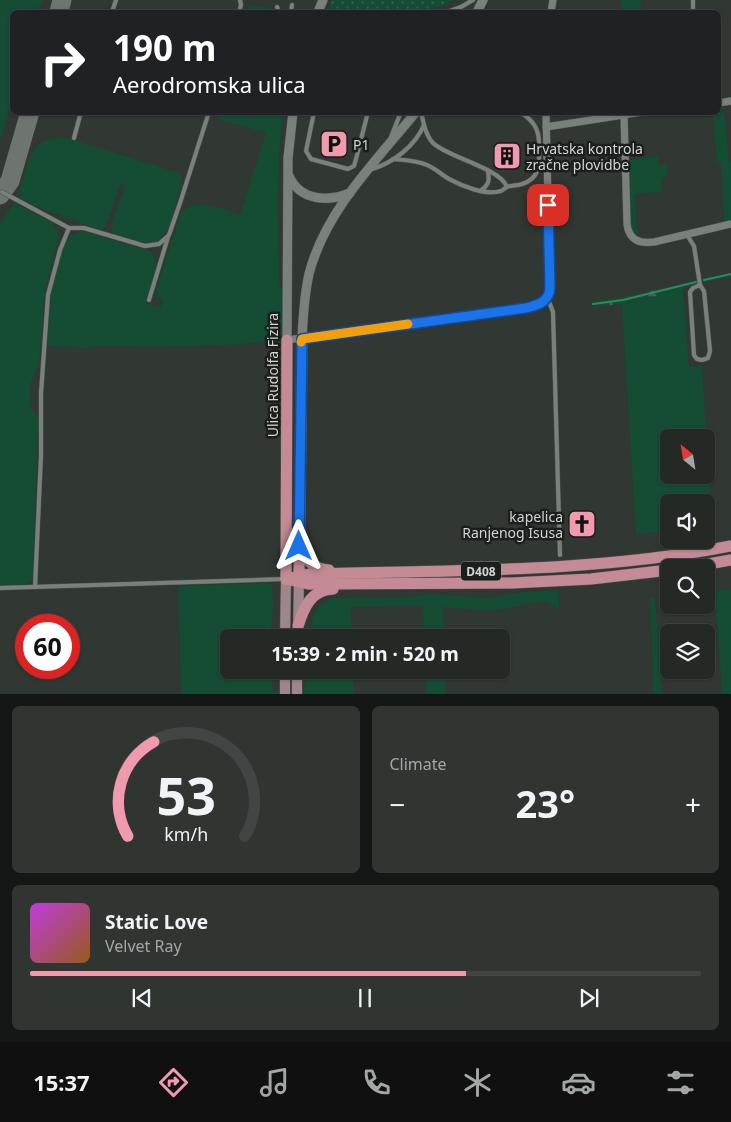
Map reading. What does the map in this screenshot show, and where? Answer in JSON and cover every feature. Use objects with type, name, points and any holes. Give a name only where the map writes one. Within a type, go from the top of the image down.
[{"type":"main road","name":"Ulica Rudolfa Fizira","points":[[298,629],[302,339]]},
{"type":"main road","name":"Ulica Rudolfa Fizira","points":[[285,629],[287,340]]},
{"type":"main road","points":[[299,546],[307,560],[315,566],[323,569],[353,573]]},
{"type":"main road","name":"D408","points":[[299,579],[353,573],[476,571],[560,567],[639,560],[731,546]]},
{"type":"main road","points":[[715,563],[731,560]]},
{"type":"main road","name":"D408","points":[[286,579],[360,584],[520,583],[591,579],[660,571]]},
{"type":"main road","points":[[299,629],[306,605],[314,595],[326,590],[346,588],[360,584]]},
{"type":"main road","points":[[285,679],[285,694]]},
{"type":"main road","points":[[297,694],[298,679]]},
{"type":"street","name":"Ulica Rudolfa Fizira","points":[[287,340],[288,158],[293,115]]},
{"type":"street","name":"Ulica Rudolfa Fizira","points":[[302,339],[305,292],[310,272],[330,225],[350,193],[414,115]]},
{"type":"street","points":[[287,340],[526,308],[538,305],[546,300],[550,288],[546,115]]},
{"type":"street","points":[[546,127],[613,115]]},
{"type":"street","points":[[619,115],[627,224],[630,235],[635,240],[647,243],[731,224]]},
{"type":"street","points":[[288,174],[295,186],[310,196],[327,199],[350,193]]},
{"type":"lane","points":[[453,10],[473,0]]},
{"type":"lane","points":[[291,10],[292,4]]},
{"type":"lane","points":[[74,138],[80,115]]},
{"type":"lane","points":[[150,300],[208,115]]},
{"type":"lane","points":[[313,115],[306,151],[311,160],[348,169],[354,166],[367,115]]},
{"type":"lane","points":[[385,150],[400,115]]},
{"type":"lane","points":[[422,115],[428,136],[434,145],[504,180],[507,187]]},
{"type":"lane","points":[[393,159],[413,160],[428,165],[451,180],[480,191],[496,192],[507,187],[517,186],[528,182],[535,176],[539,168],[538,130],[524,115]]},
{"type":"lane","points":[[370,169],[393,159],[415,140],[424,125]]},
{"type":"lane","points":[[480,191],[486,188],[488,172]]},
{"type":"lane","points":[[2,192],[69,228],[84,228],[145,246],[159,244],[169,235]]},
{"type":"lane","points":[[35,587],[41,456],[41,393],[48,295],[60,250],[69,228]]},
{"type":"lane","points":[[686,234],[694,246],[700,285],[704,291],[710,352],[708,358],[702,360],[697,359],[694,354],[690,292],[693,288],[700,285]]},
{"type":"lane","points":[[546,300],[553,312],[560,555]]},
{"type":"lane","points":[[0,588],[286,579]]},
{"type":"green space","points":[[0,0],[42,0],[39,10],[10,10],[10,106],[0,142]]},
{"type":"green space","points":[[332,0],[454,0],[426,10],[329,10]]},
{"type":"green space","points":[[621,0],[641,0],[642,10],[621,10]]},
{"type":"green space","points":[[250,6],[270,7],[273,10],[248,10],[247,8]]},
{"type":"green space","points":[[721,107],[724,107],[729,162],[731,162],[731,221],[726,222],[724,219],[721,162],[717,162],[713,115],[721,115]]},
{"type":"green space","points":[[216,115],[283,115],[278,177],[278,221],[279,286],[284,290],[284,335],[273,340],[226,345],[97,346],[88,348],[47,346],[51,296],[62,250],[66,241],[71,236],[79,232],[86,232],[150,251],[156,262],[156,269],[146,303],[161,307],[163,299],[157,297],[155,292],[181,213],[194,205],[209,205],[240,215],[266,133],[218,119]]},
{"type":"green space","points":[[64,137],[179,173],[182,178],[173,214],[166,232],[161,238],[155,242],[145,243],[113,233],[111,227],[125,186],[120,184],[106,226],[100,230],[35,206],[18,196],[34,149],[44,142]]},
{"type":"green space","points":[[658,156],[659,165],[667,164],[668,177],[661,178],[662,192],[635,194],[637,232],[640,238],[634,234],[631,226],[629,160]]},
{"type":"green space","points":[[14,203],[51,222],[59,238],[44,301],[39,364],[30,385],[30,406],[38,419],[33,577],[28,583],[0,585],[0,223]]},
{"type":"green space","points":[[731,273],[731,277],[683,287],[689,367],[702,366],[706,429],[660,429],[660,484],[709,484],[710,494],[660,494],[660,532],[636,534],[622,304],[656,297],[657,294],[672,290],[672,286]]},
{"type":"green space","points":[[672,286],[673,290],[657,294],[657,296],[622,304],[593,307],[592,301],[621,298]]},
{"type":"green space","points":[[271,583],[273,603],[271,629],[220,629],[220,679],[271,679],[273,691],[280,691],[280,694],[181,694],[178,586]]},
{"type":"green space","points":[[731,589],[731,694],[722,694],[715,591]]},
{"type":"green space","points":[[558,590],[559,610],[547,602],[483,611],[443,607],[444,629],[424,629],[423,605],[351,607],[352,629],[312,629],[314,614],[317,609],[331,598],[407,597],[432,594],[487,598],[514,593]]},
{"type":"green space","points":[[650,598],[655,598],[662,694],[654,694]]},
{"type":"green space","points":[[306,679],[353,679],[354,694],[303,694]]},
{"type":"green space","points":[[425,679],[445,679],[445,694],[426,694]]},
{"type":"waterway","points":[[704,280],[731,274]]},
{"type":"waterway","points":[[593,304],[623,300],[696,282]]},
{"type":"taxiway","points":[[60,10],[62,0]]},
{"type":"taxiway","points":[[0,195],[10,181],[29,115]]},
{"type":"slow traffic","points":[[301,342],[302,339],[408,324]]},
{"type":"place","name":"P1","points":[[334,144]]},
{"type":"place","name":"Hrvatska kontrola zračne plovidbe","points":[[507,156]]},
{"type":"place","name":"kapelica Ranjenog Isusa","points":[[582,524]]},
{"type":"route","points":[[299,546],[302,339],[526,308],[542,303],[550,292],[548,205]]}]
